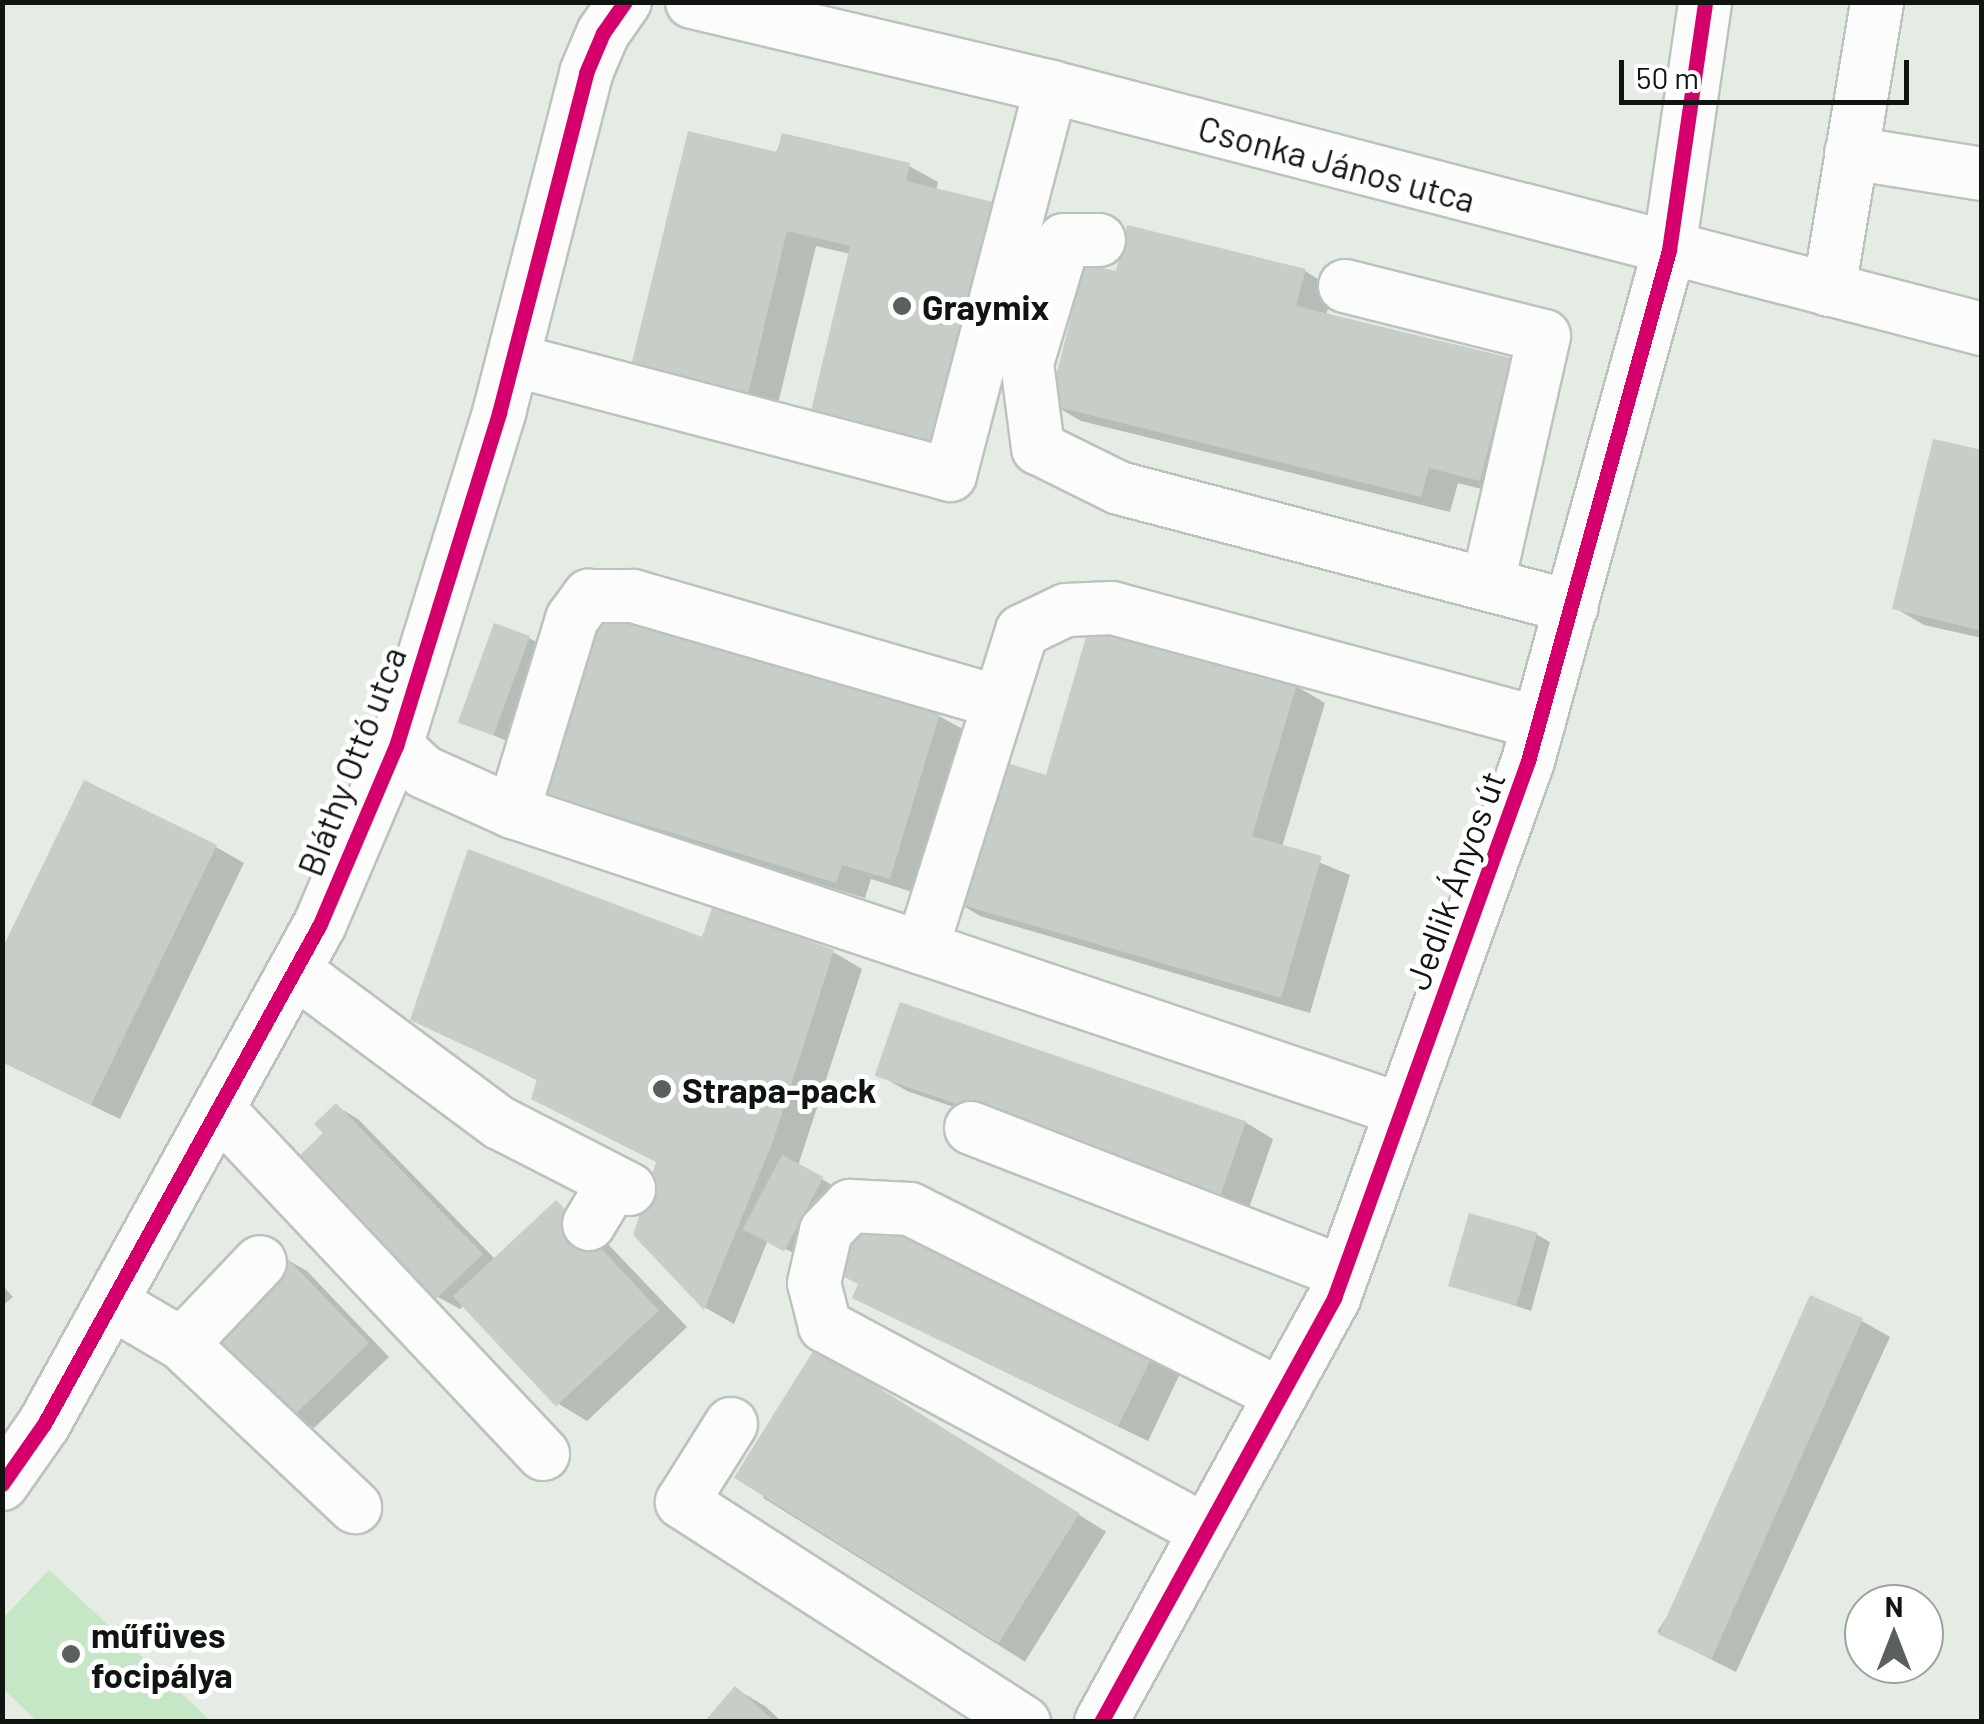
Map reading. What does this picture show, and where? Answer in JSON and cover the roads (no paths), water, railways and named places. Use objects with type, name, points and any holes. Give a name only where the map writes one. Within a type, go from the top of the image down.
[{"type":"street","name":"Csonka János utca","points":[[692,2],[1051,88],[1982,329]]},
{"type":"street","name":"Jedlik Ányos út","points":[[1102,1722],[1343,1272],[1539,723],[1669,250],[1704,2]]},
{"type":"street","points":[[1829,290],[1877,2]]},
{"type":"street","name":"Bláthy Ottó utca","points":[[2,1484],[112,1303],[295,971],[396,746],[513,360],[586,73],[602,33],[632,4]]},
{"type":"street","points":[[513,360],[950,475],[1051,88]]},
{"type":"street","points":[[1851,153],[1982,174]]},
{"type":"street","points":[[1099,240],[1064,240],[1027,364],[1038,448],[1119,488],[1572,607]]},
{"type":"street","points":[[1345,286],[1544,336],[1488,584]]},
{"type":"street","points":[[513,812],[572,619],[588,596],[633,596],[1000,702]]},
{"type":"street","points":[[922,948],[1022,631],[1066,610],[1112,608],[1347,685],[1539,723]]},
{"type":"street","points":[[396,746],[424,772],[513,812],[1402,1110]]},
{"type":"street","points":[[295,971],[500,1122],[611,1198]]},
{"type":"street","points":[[218,1109],[543,1454]]},
{"type":"street","points":[[971,1128],[1343,1272]]},
{"type":"street","points":[[1206,1531],[825,1326],[814,1284],[826,1231],[850,1206],[910,1210],[1280,1394]]},
{"type":"street","points":[[182,1344],[260,1262]]},
{"type":"street","points":[[112,1303],[182,1344],[355,1506]]},
{"type":"street","points":[[731,1424],[682,1502],[1024,1722]]},
{"type":"place","name":"Graymix","points":[[902,306]]},
{"type":"place","name":"Strapa-pack","points":[[662,1089]]},
{"type":"place","name":"műfüves focipálya","points":[[71,1654]]}]
